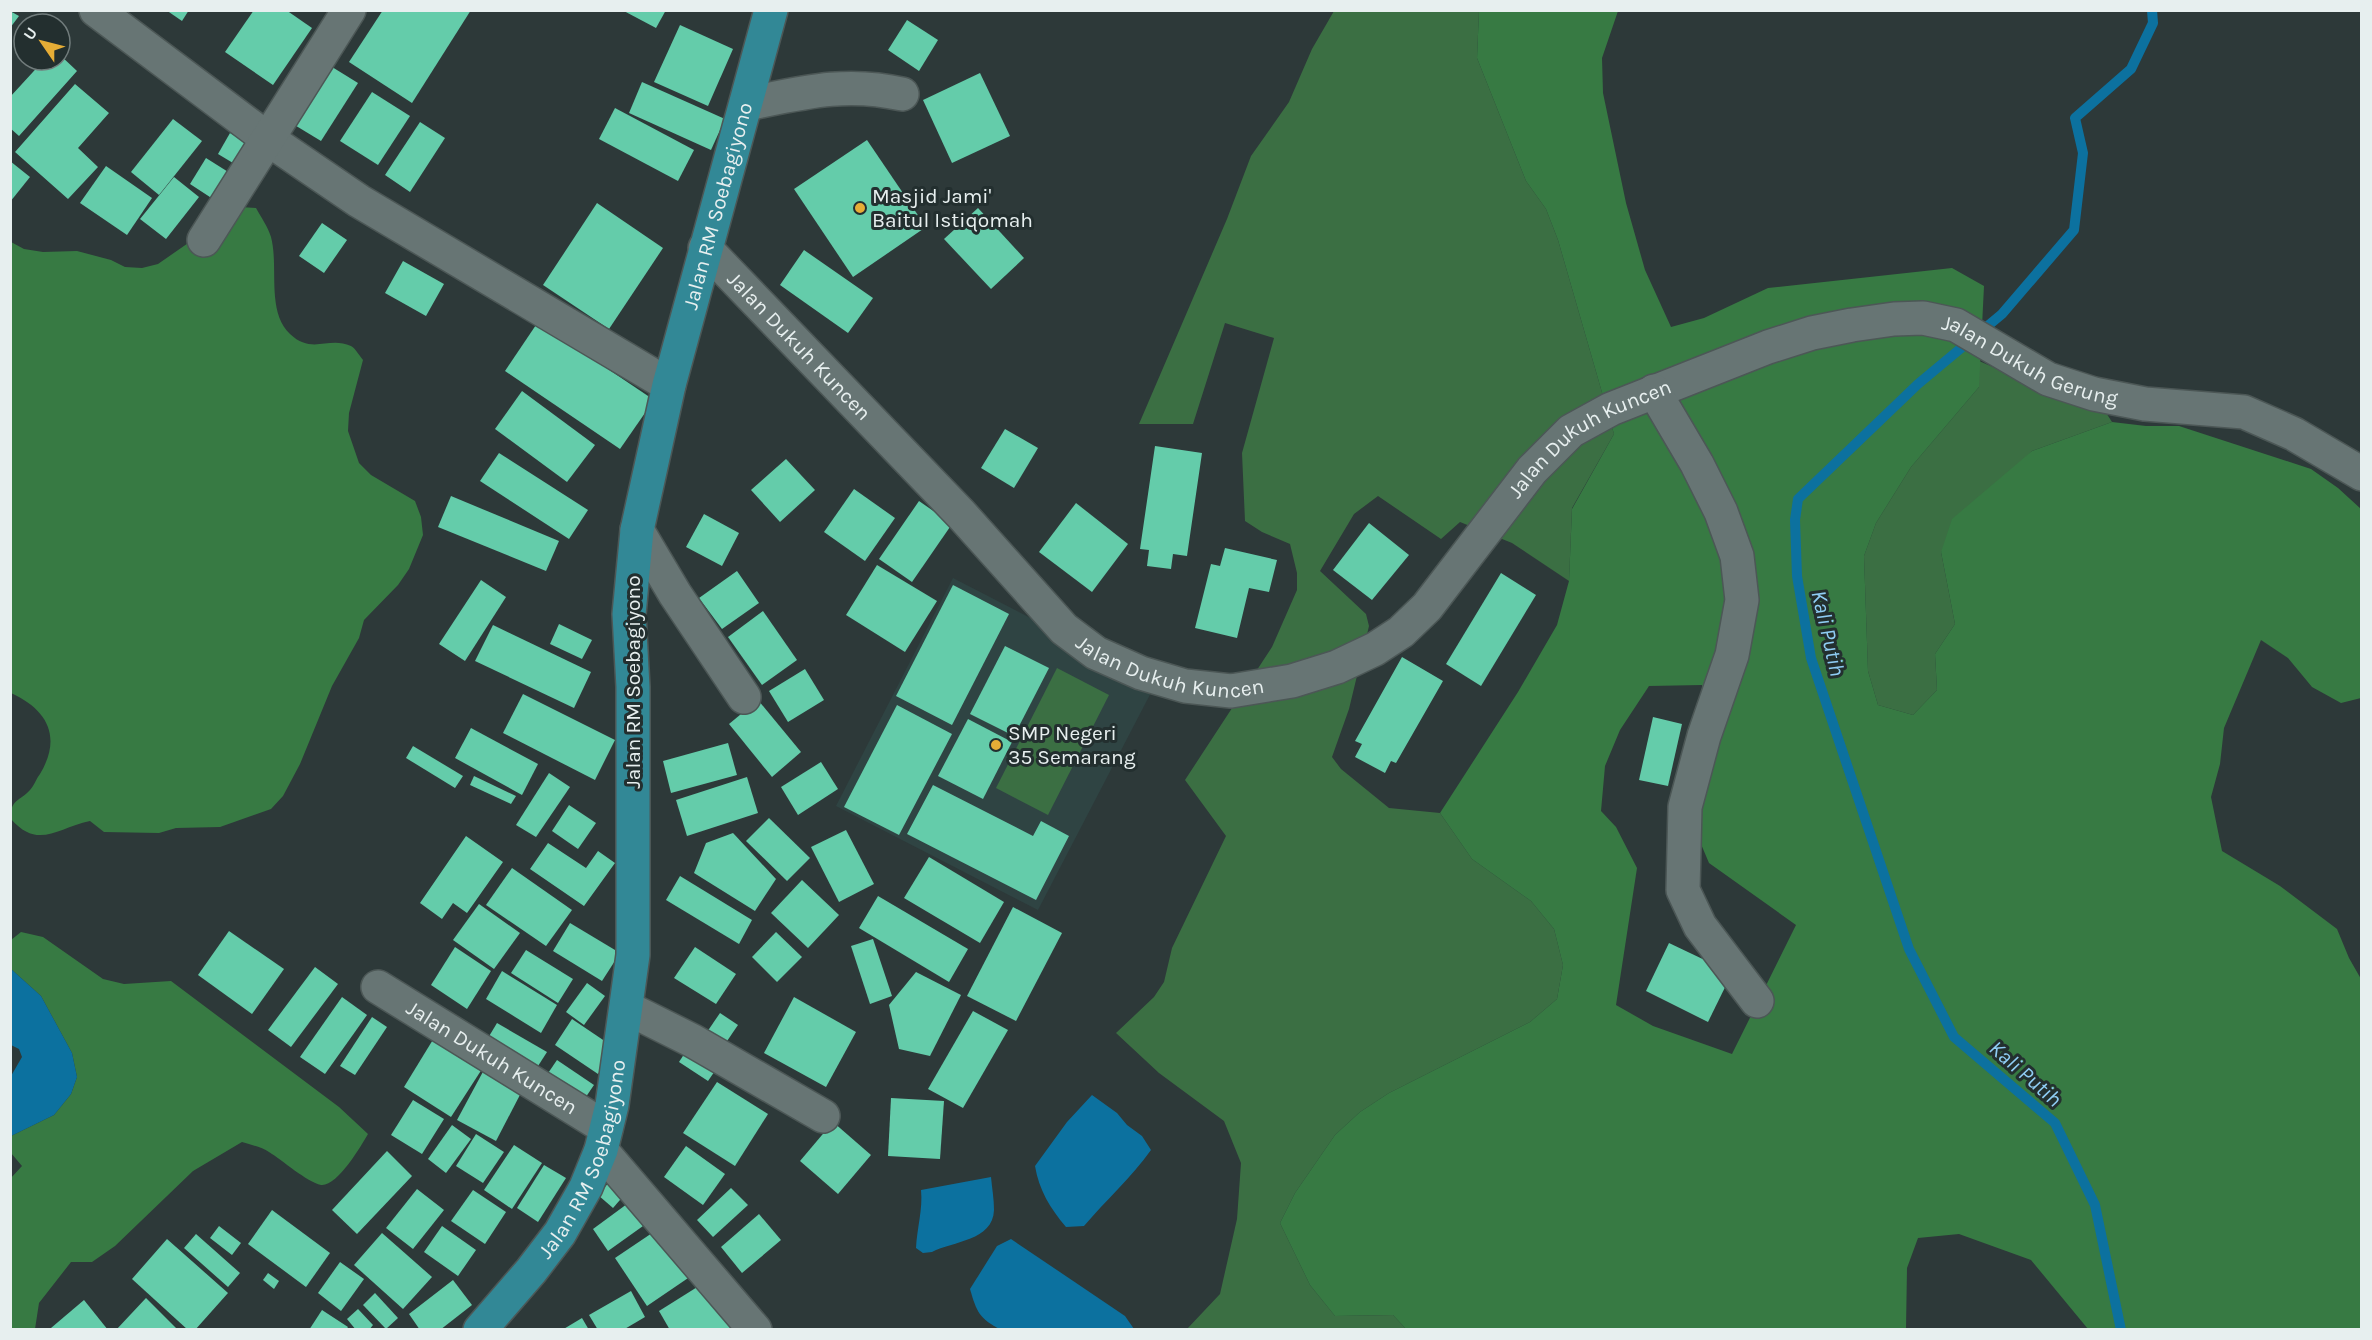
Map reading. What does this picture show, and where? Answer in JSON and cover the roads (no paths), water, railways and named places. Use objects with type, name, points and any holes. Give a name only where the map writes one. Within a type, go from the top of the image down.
[{"type":"main road","name":"Jalan RM Soebagiyono","points":[[480,1329],[531,1271],[560,1233],[586,1187],[603,1139],[618,1073],[633,956],[633,687],[630,614],[637,530],[669,385],[771,10]]},
{"type":"street","points":[[96,10],[268,139],[359,201],[669,385]]},
{"type":"street","points":[[204,240],[349,10]]},
{"type":"street","points":[[746,104],[828,88],[876,88],[902,94]]},
{"type":"street","name":"Jalan Dukuh Kuncen","points":[[705,248],[961,514],[1064,629],[1096,653],[1141,673],[1185,686],[1231,692],[1292,681],[1337,667],[1375,649],[1401,632],[1427,607],[1532,470],[1571,431],[1611,408],[1690,377]]},
{"type":"street","name":"Jalan Dukuh Gerung","points":[[1690,377],[1768,346],[1812,333],[1894,319],[1923,318],[1956,325],[2048,379],[2094,394],[2145,404],[2244,412],[2294,434],[2361,474]]},
{"type":"street","points":[[1654,391],[1697,464],[1721,512],[1737,556],[1742,600],[1732,655],[1704,736],[1685,807],[1683,890],[1700,926],[1757,1000]]},
{"type":"street","points":[[637,530],[675,594],[744,697]]},
{"type":"street","name":"Jalan Dukuh Kuncen","points":[[378,987],[603,1139],[755,1329]]},
{"type":"street","points":[[627,1008],[693,1041],[823,1116]]},
{"type":"water","points":[[11,969],[41,996],[72,1053],[77,1077],[71,1094],[54,1115],[11,1136],[11,1076],[22,1057],[19,1049],[11,1045]]},
{"type":"water","points":[[1092,1095],[1117,1113],[1127,1125],[1142,1136],[1151,1150],[1084,1226],[1066,1227],[1046,1198],[1035,1166],[1067,1122]]},
{"type":"water","points":[[991,1177],[994,1210],[987,1228],[970,1238],[932,1252],[923,1253],[916,1248],[921,1190]]},
{"type":"water","points":[[1011,1239],[1125,1316],[1134,1329],[1001,1330],[988,1322],[977,1309],[970,1289],[997,1246]]},
{"type":"waterway","name":"Kali Putih","points":[[2121,1330],[2095,1205],[2055,1123],[1954,1037],[1909,949],[1811,658],[1797,576],[1795,520],[1798,499],[1918,384],[2002,314],[2074,230],[2083,153],[2075,118],[2131,69],[2153,23],[2152,10]]},
{"type":"place","name":"Masjid Jami' Baitul Istiqomah","points":[[860,208]]},
{"type":"place","name":"SMP Negeri 35 Semarang","points":[[996,745]]}]
